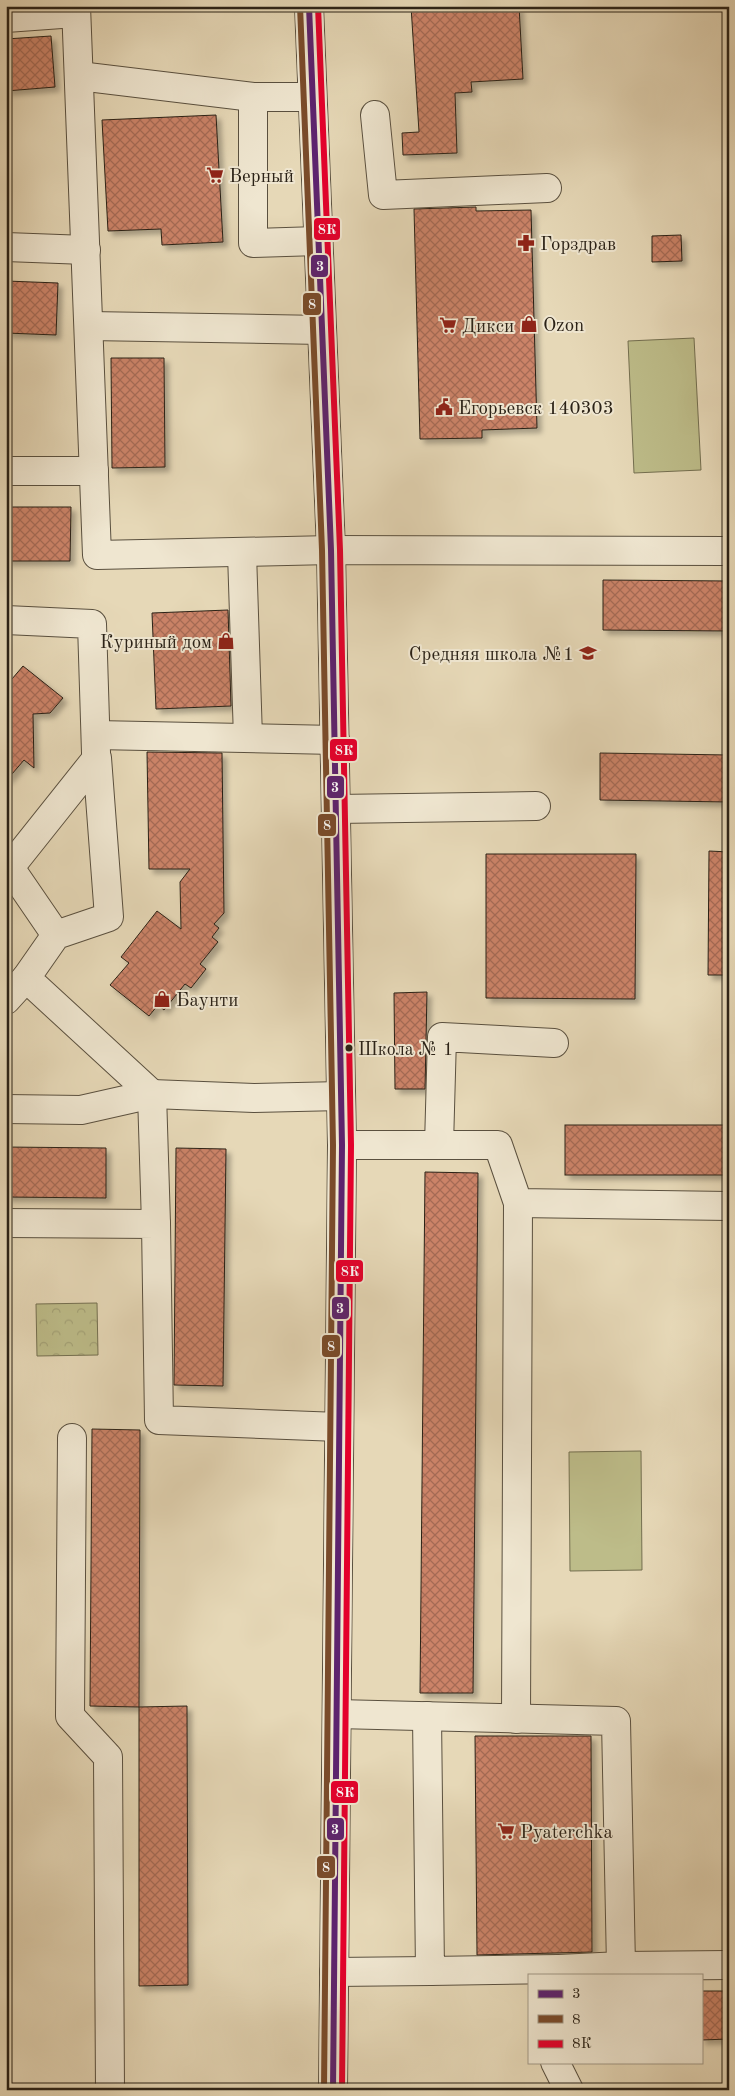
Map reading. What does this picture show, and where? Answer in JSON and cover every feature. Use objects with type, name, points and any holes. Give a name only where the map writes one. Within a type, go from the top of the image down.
[{"type":"street","points":[[309,6],[331,550],[342,1145],[333,2090]]},
{"type":"street","points":[[6,18],[76,9],[96,555],[331,550],[729,551]]},
{"type":"street","points":[[79,76],[254,97],[312,97]]},
{"type":"street","points":[[254,97],[253,244],[318,241]]},
{"type":"street","points":[[375,116],[383,194],[547,188]]},
{"type":"street","points":[[6,247],[86,250]]},
{"type":"street","points":[[89,326],[322,330]]},
{"type":"street","points":[[6,471],[94,471]]},
{"type":"street","points":[[242,552],[248,738]]},
{"type":"street","points":[[6,620],[92,624],[96,747],[109,917],[56,935],[26,978],[6,1000]]},
{"type":"street","points":[[56,935],[9,864],[96,747],[248,738],[334,740]]},
{"type":"street","points":[[336,809],[536,806]]},
{"type":"street","points":[[26,978],[152,1094],[159,1420],[339,1427]]},
{"type":"street","points":[[438,1145],[442,1037],[554,1043]]},
{"type":"street","points":[[6,1110],[81,1110],[152,1094],[254,1098],[341,1096]]},
{"type":"street","points":[[342,1145],[498,1145],[518,1203],[516,1719]]},
{"type":"street","points":[[518,1203],[729,1206]]},
{"type":"street","points":[[6,1223],[156,1224]]},
{"type":"street","points":[[72,1438],[70,1716],[108,1756],[110,2090]]},
{"type":"street","points":[[337,1714],[616,1721],[621,1966]]},
{"type":"street","points":[[427,1716],[430,1971]]},
{"type":"street","points":[[334,1972],[559,1972],[621,1966],[729,1965]]},
{"type":"street","points":[[556,2064],[569,2090]]},
{"type":"green space","points":[[694,338],[701,470],[634,473],[628,341]]},
{"type":"green space","points":[[97,1303],[98,1355],[37,1356],[36,1304]]},
{"type":"green space","points":[[641,1451],[642,1570],[570,1571],[569,1452]]},
{"type":"building","points":[[411,6],[519,6],[523,79],[471,82],[472,92],[455,93],[457,153],[403,155],[402,133],[419,132]]},
{"type":"building","points":[[51,36],[55,87],[6,91],[6,39]]},
{"type":"building","points":[[216,115],[223,242],[162,245],[161,229],[108,231],[102,120]]},
{"type":"building","points":[[476,207],[476,211],[531,210],[537,428],[482,430],[482,438],[420,439],[414,209]]},
{"type":"building","points":[[681,235],[682,261],[652,262],[652,236]]},
{"type":"building","points":[[6,281],[58,283],[56,335],[6,333]]},
{"type":"building","points":[[111,358],[164,358],[165,467],[112,468]]},
{"type":"building","points":[[6,507],[71,507],[70,561],[6,561]]},
{"type":"building","points":[[603,580],[729,581],[729,631],[603,630]]},
{"type":"building","points":[[228,610],[231,706],[156,709],[152,613]]},
{"type":"building","points":[[23,666],[63,698],[50,713],[33,714],[34,768],[24,760],[6,781],[6,686]]},
{"type":"building","points":[[147,752],[222,753],[224,913],[214,924],[219,928],[212,937],[218,942],[200,964],[206,969],[191,988],[185,984],[164,1010],[158,1005],[149,1016],[110,985],[129,963],[121,957],[157,911],[181,929],[180,882],[190,869],[149,869]]},
{"type":"building","points":[[600,753],[729,755],[729,802],[600,800]]},
{"type":"building","points":[[709,851],[729,852],[729,975],[708,975]]},
{"type":"building","points":[[486,854],[636,854],[635,999],[486,998]]},
{"type":"building","points":[[427,992],[425,1089],[395,1089],[394,993]]},
{"type":"building","points":[[565,1125],[729,1125],[729,1175],[565,1175]]},
{"type":"building","points":[[6,1147],[106,1148],[106,1198],[6,1197]]},
{"type":"building","points":[[176,1148],[226,1149],[223,1386],[174,1385]]},
{"type":"building","points":[[425,1172],[478,1173],[473,1693],[420,1693]]},
{"type":"building","points":[[92,1429],[140,1430],[139,1707],[90,1706]]},
{"type":"building","points":[[187,1706],[188,1985],[139,1986],[139,1707]]},
{"type":"building","points":[[475,1736],[591,1736],[592,1952],[477,1955]]},
{"type":"building","points":[[702,1991],[729,1991],[729,2039],[702,2040]]},
{"type":"transit line","name":"8","points":[[300,6],[322,550],[333,1145],[324,2090]]},
{"type":"transit line","name":"3","points":[[309,6],[331,550],[342,1145],[333,2090]]},
{"type":"transit line","name":"8К","points":[[318,6],[340,550],[351,1145],[342,2090]]},
{"type":"place","name":"Верный","points":[[215,175]]},
{"type":"place","name":"Горздрав","points":[[526,243]]},
{"type":"place","name":"Ozon","points":[[529,324]]},
{"type":"place","name":"Дикси","points":[[448,325]]},
{"type":"place","name":"Егорьевск 140303","points":[[444,407]]},
{"type":"place","name":"Куриный дом","points":[[226,641]]},
{"type":"place","name":"Средняя школа №1","points":[[588,653]]},
{"type":"place","name":"Баунти","points":[[162,999]]},
{"type":"place","name":"Школа № 1","points":[[349,1048]]},
{"type":"place","name":"Pyaterchka","points":[[506,1831]]}]
